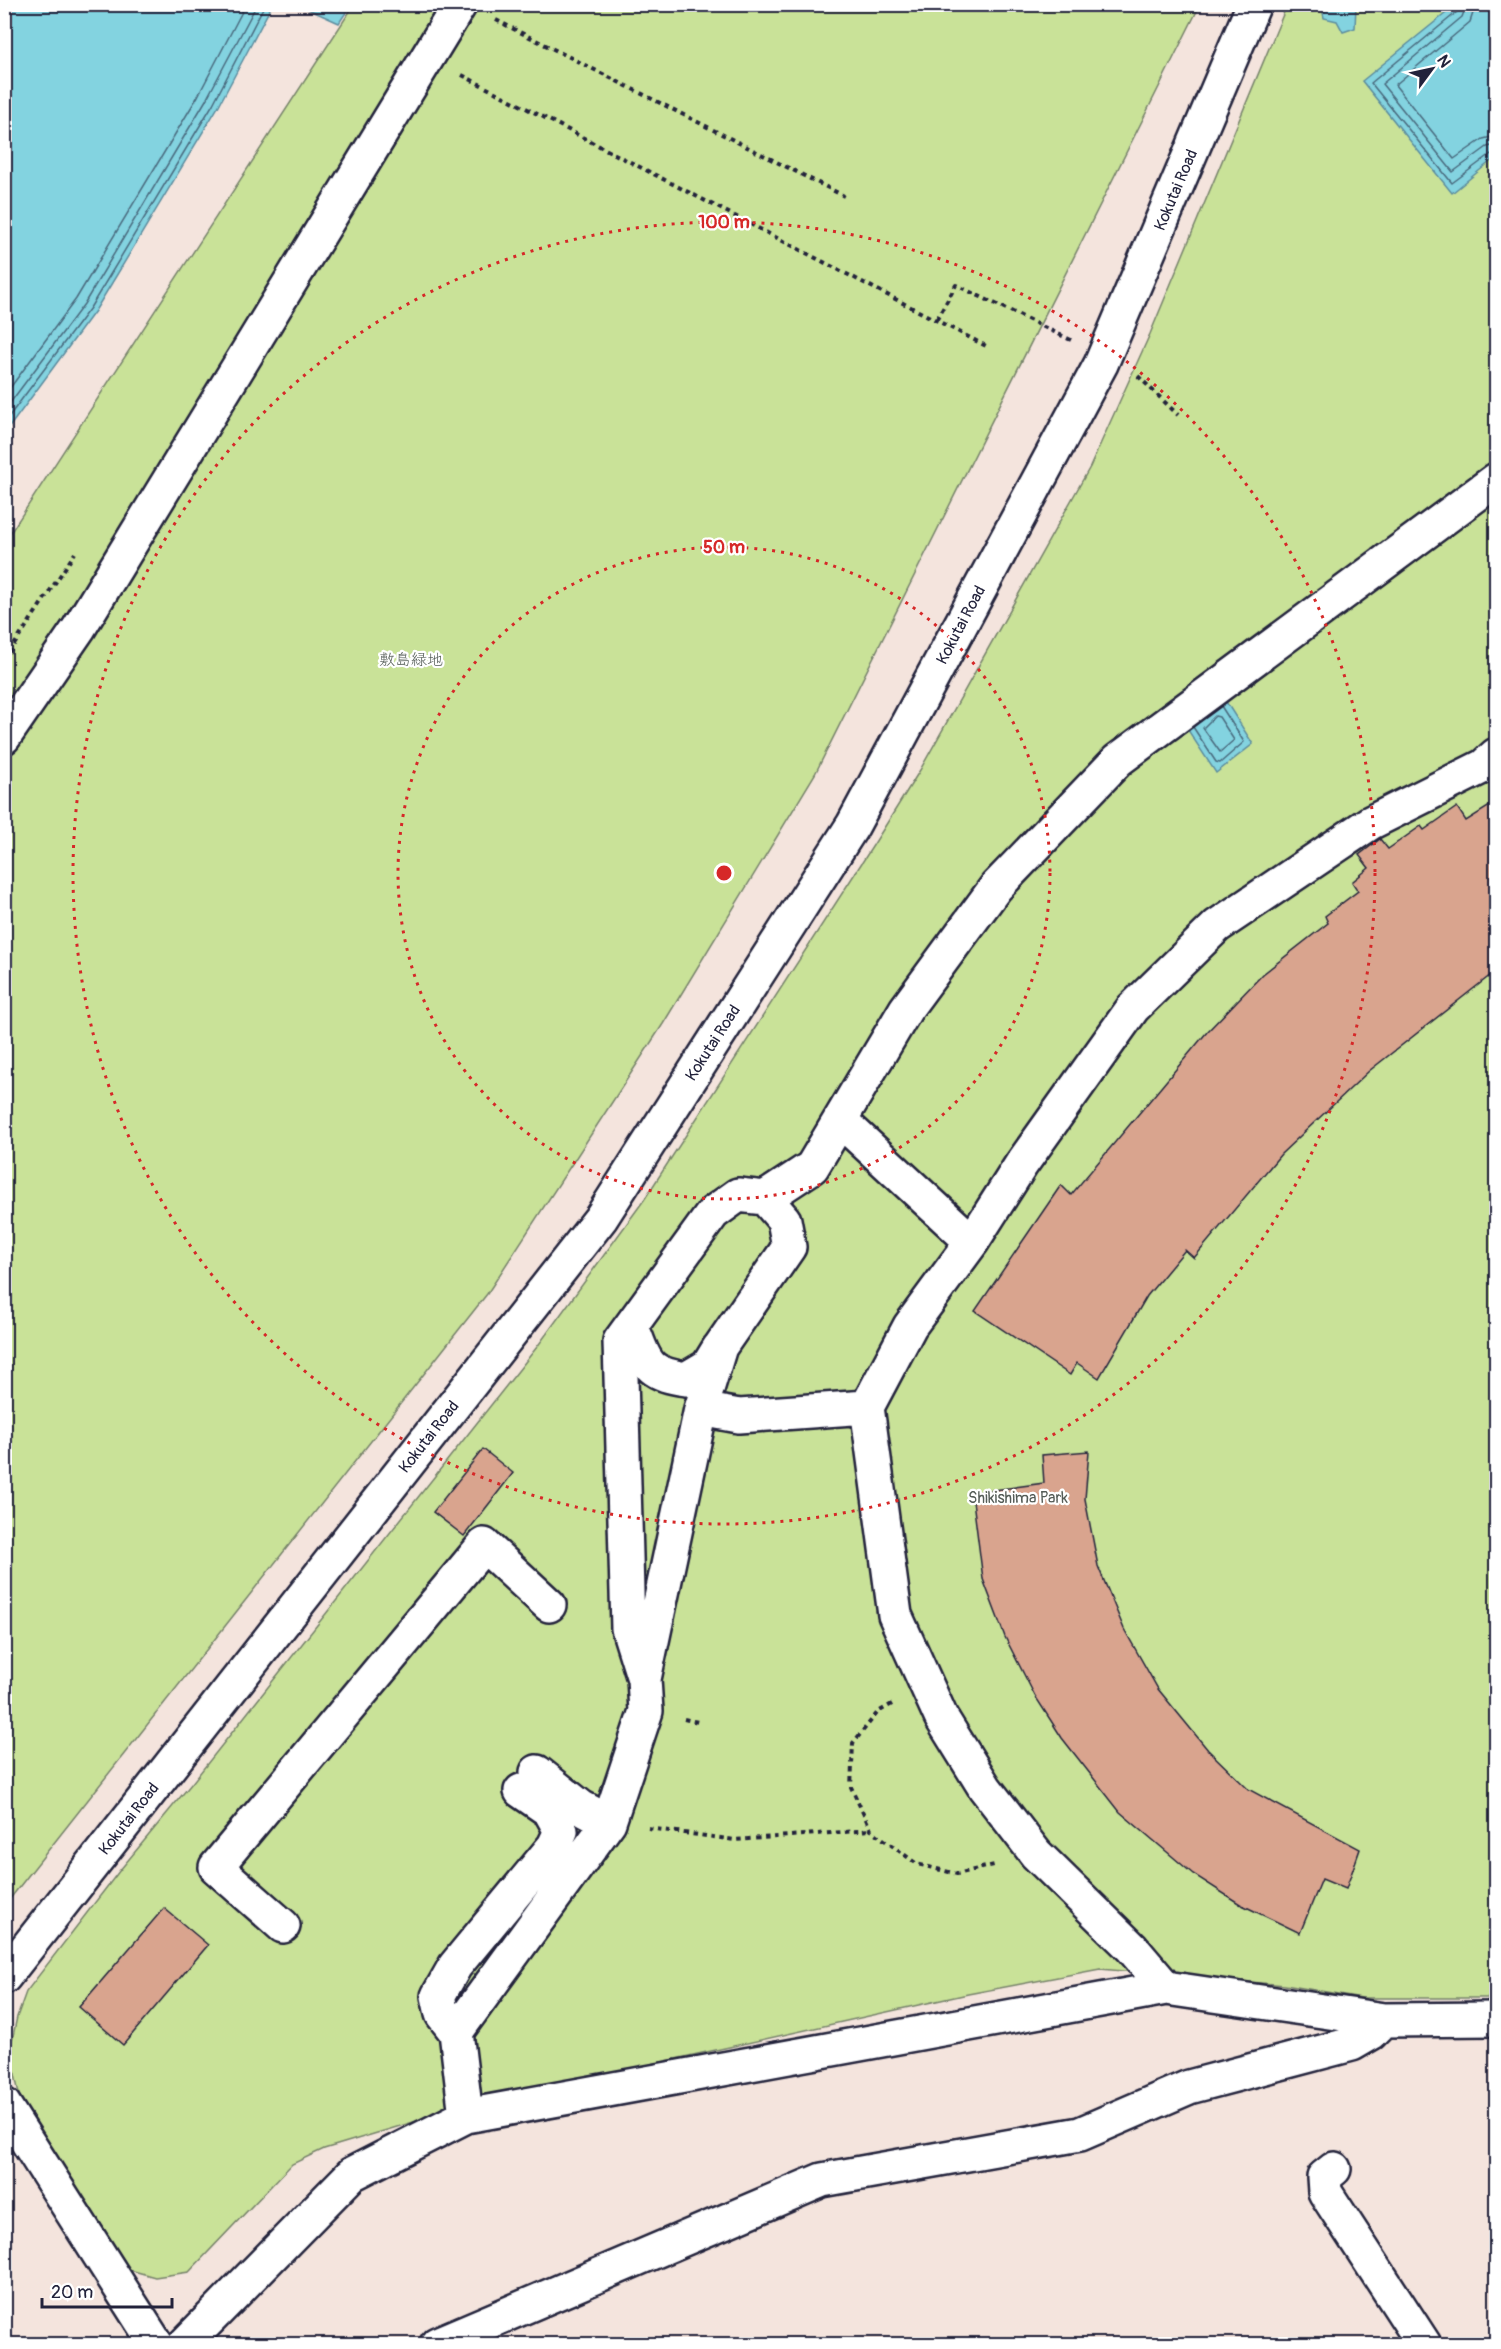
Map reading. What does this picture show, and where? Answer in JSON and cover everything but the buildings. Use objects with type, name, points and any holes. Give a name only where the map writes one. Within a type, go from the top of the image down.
[{"type":"street","name":"Kokutai Road","points":[[4,1977],[601,1218],[847,835],[1101,364],[1254,4]]},
{"type":"street","points":[[4,737],[79,628],[428,58],[473,10]]},
{"type":"street","points":[[456,2032],[609,1822],[646,1711],[644,1679],[628,1628],[620,1341],[713,1213],[738,1195],[765,1198],[812,1167],[906,1009],[996,887],[1118,760],[1497,480]]},
{"type":"street","points":[[1166,1988],[1132,1948],[1036,1854],[985,1788],[941,1717],[895,1615],[867,1407],[910,1326],[972,1242],[1021,1165],[1133,1008],[1217,926],[1370,823],[1484,766],[1497,755]]},
{"type":"street","points":[[840,1120],[972,1242]]},
{"type":"street","points":[[620,1341],[636,1337],[650,1367],[658,1373],[686,1379],[708,1366],[789,1247],[784,1220],[765,1198]]},
{"type":"street","points":[[644,1679],[701,1409],[720,1347]]},
{"type":"street","points":[[701,1409],[739,1416],[867,1407]]},
{"type":"street","points":[[283,1926],[216,1867],[223,1857],[484,1545],[549,1605]]},
{"type":"street","points":[[466,2116],[456,2032],[442,2014],[438,1996],[455,1966],[555,1846],[561,1831],[529,1781],[609,1822]]},
{"type":"street","points":[[185,2344],[352,2174],[466,2116],[1166,1988],[1384,2020],[1497,2019]]},
{"type":"street","points":[[437,2344],[822,2180],[1080,2134],[1189,2087],[1352,2044],[1371,2033],[1384,2020]]},
{"type":"street","points":[[4,2105],[156,2344]]},
{"type":"street","points":[[1334,2169],[1324,2177],[1325,2192],[1424,2344]]},
{"type":"path","points":[[473,10],[844,196]]},
{"type":"path","points":[[428,58],[986,346]]},
{"type":"path","points":[[937,319],[956,285],[1074,342]]},
{"type":"path","points":[[1136,374],[1178,415]]},
{"type":"path","points":[[926,1683],[878,1712],[853,1743],[851,1787],[871,1830],[917,1864],[957,1875],[1036,1854]]},
{"type":"path","points":[[609,1822],[735,1840],[871,1830]]},
{"type":"green space","name":"敷島緑地","points":[[354,5],[1200,5],[815,774],[663,1024],[487,1294],[5,1905],[5,541]]},
{"type":"green space","name":"Shikishima Park","points":[[1287,5],[1496,5],[1496,1998],[1362,1998],[1285,1985],[1100,1969],[968,1994],[571,2082],[526,2088],[324,2149],[292,2164],[189,2272],[155,2277],[130,2270],[20,2099],[10,2050],[17,2017],[26,1992],[120,1870],[192,1783],[537,1347],[644,1200],[874,844],[920,770],[1090,467],[1150,334]]},
{"type":"water","points":[[5,4],[272,5],[218,107],[95,311],[5,433]]},
{"type":"water","points":[[299,5],[338,5],[347,11],[339,23]]},
{"type":"water","points":[[1331,5],[1356,5],[1355,28],[1343,32],[1337,21],[1324,18],[1323,13]]},
{"type":"water","points":[[1456,5],[1496,5],[1496,157],[1452,193],[1362,81]]},
{"type":"water","points":[[1221,694],[1253,744],[1216,773],[1184,724]]}]
